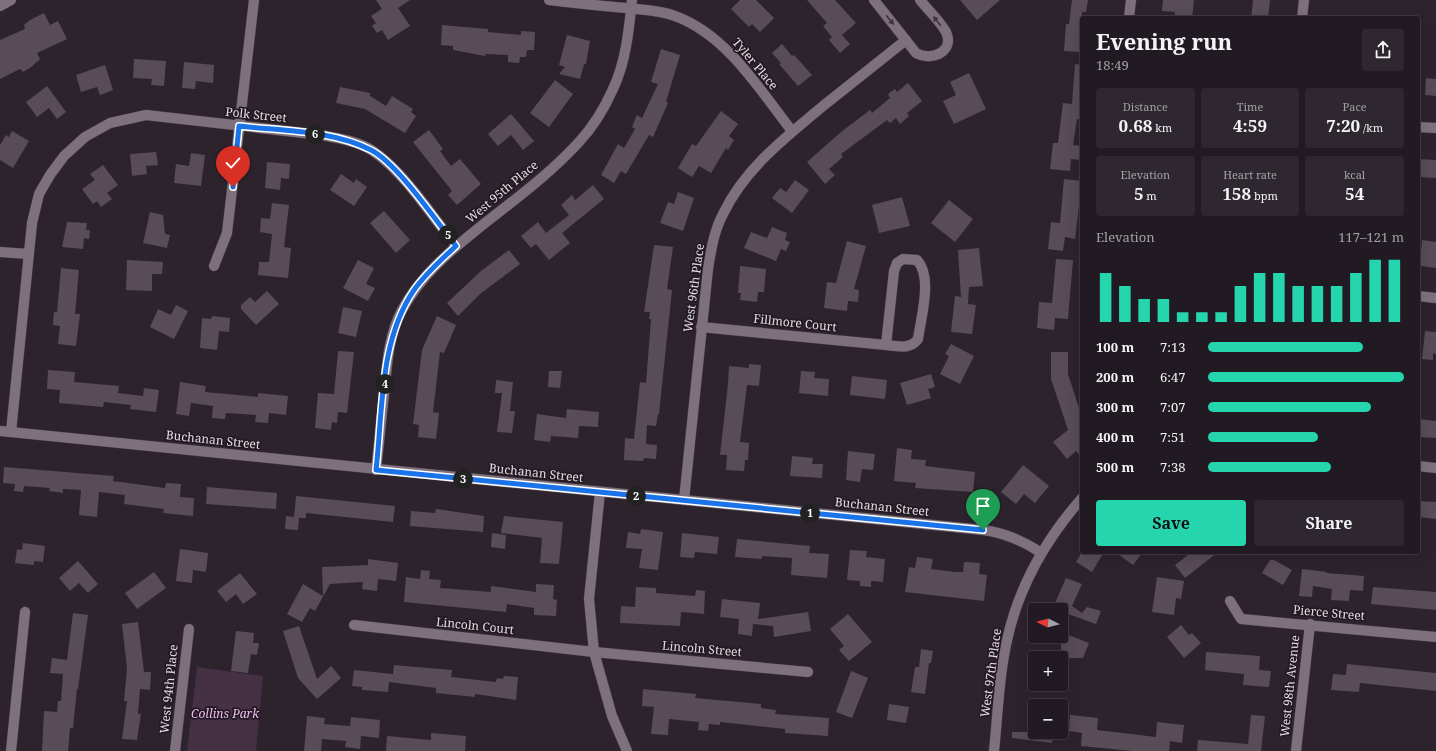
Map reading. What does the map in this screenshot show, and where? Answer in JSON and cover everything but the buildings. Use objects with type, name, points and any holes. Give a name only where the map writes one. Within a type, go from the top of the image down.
[{"type":"street","points":[[0,6],[11,0]]},
{"type":"street","points":[[214,266],[228,234],[254,0]]},
{"type":"street","name":"Tyler Place","points":[[549,0],[631,4],[674,16],[693,24],[714,38],[732,55],[792,131]]},
{"type":"street","points":[[874,0],[916,53],[924,57],[931,57],[941,54],[947,44],[946,33],[920,0]]},
{"type":"street","points":[[1129,16],[1131,0]]},
{"type":"street","points":[[1302,16],[1304,0]]},
{"type":"street","name":"West 95th Place","points":[[376,470],[387,358],[392,335],[402,311],[414,290],[429,271],[456,246],[531,186],[580,142],[614,88],[623,56],[631,4]]},
{"type":"street","name":"West 96th Place","points":[[684,500],[708,269],[713,242],[722,215],[735,192],[752,169],[792,131],[906,40]]},
{"type":"street","name":"Polk Street","points":[[11,432],[28,254],[32,223],[39,194],[50,174],[64,156],[84,137],[110,123],[146,115],[321,135],[347,140],[372,150],[394,168],[456,246]]},
{"type":"street","points":[[1420,127],[1436,128]]},
{"type":"street","points":[[0,252],[28,254]]},
{"type":"street","name":"Fillmore Court","points":[[701,327],[906,347],[914,344],[918,339],[925,277],[923,266],[917,260],[903,259],[897,263],[894,271],[886,345]]},
{"type":"street","points":[[1420,296],[1436,298]]},
{"type":"street","name":"Buchanan Street","points":[[0,431],[983,530],[998,532],[1022,540],[1040,552]]},
{"type":"street","points":[[1420,466],[1436,468]]},
{"type":"street","points":[[600,492],[589,599],[594,652],[612,716],[627,751]]},
{"type":"street","name":"West 97th Place","points":[[994,751],[1007,637],[1016,606],[1040,552],[1062,521],[1080,500]]},
{"type":"street","name":"Pierce Street","points":[[1230,601],[1241,619],[1310,624],[1436,637]]},
{"type":"street","points":[[11,751],[25,612]]},
{"type":"street","name":"West 98th Avenue","points":[[1296,751],[1310,624]]},
{"type":"street","name":"Lincoln Court","points":[[354,625],[594,652]]},
{"type":"street","name":"West 94th Place","points":[[175,751],[189,629]]},
{"type":"street","name":"Lincoln Street","points":[[594,652],[808,672]]},
{"type":"green space","name":"Collins Park","points":[[197,667],[263,676],[256,751],[187,751]]},
{"type":"route","points":[[233,187],[239,126],[321,135],[347,140],[372,150],[394,168],[456,246],[429,271],[414,290],[402,311],[392,335],[387,358],[376,470],[983,530]]}]
